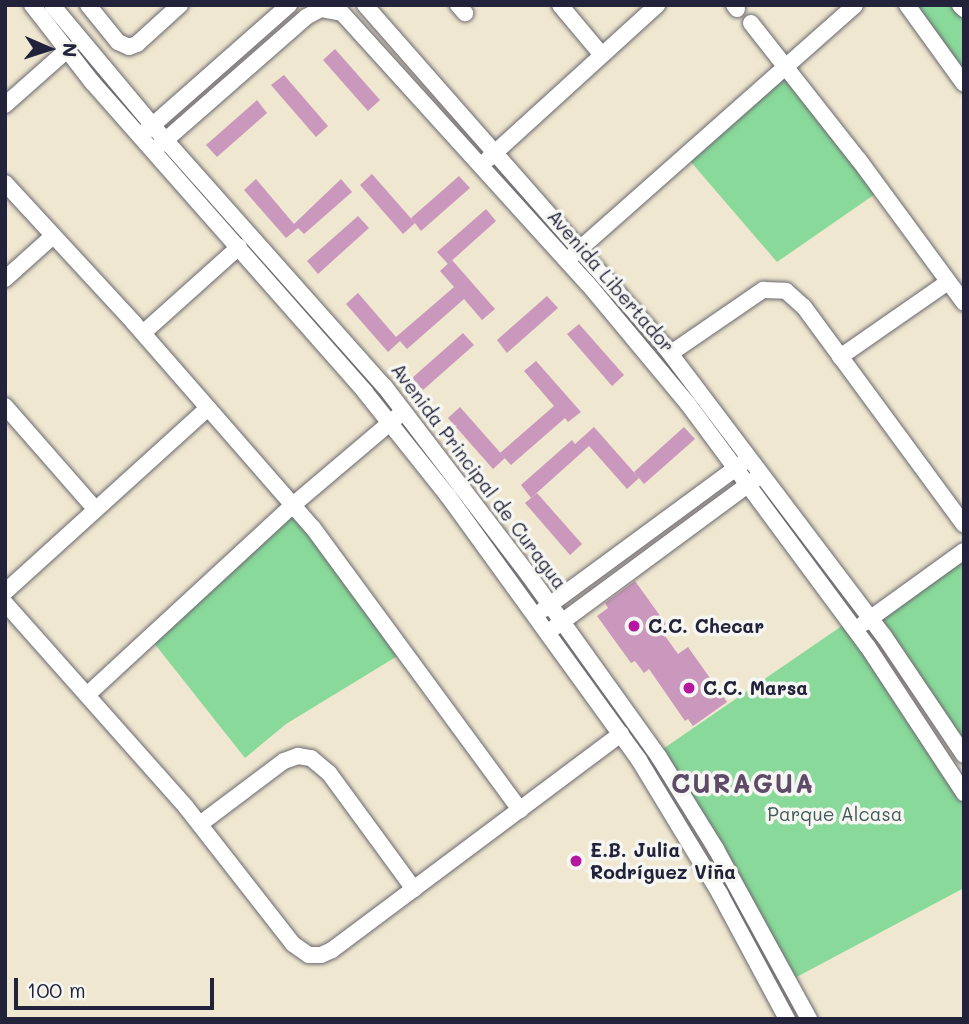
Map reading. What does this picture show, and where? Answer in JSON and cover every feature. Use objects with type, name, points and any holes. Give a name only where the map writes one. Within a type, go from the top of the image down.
[{"type":"street","name":"Avenida Principal de Curagua","points":[[32,5],[140,137],[390,422],[535,615],[621,734],[689,841],[787,1019]]},
{"type":"street","name":"Avenida Principal de Curagua","points":[[52,5],[153,126],[404,411],[563,621],[638,725],[686,799],[809,1019]]},
{"type":"street","points":[[88,5],[118,42],[129,47],[137,44],[180,5]]},
{"type":"street","points":[[140,137],[289,5]]},
{"type":"street","name":"Avenida Libertador","points":[[365,5],[581,247],[671,353],[870,618],[964,755]]},
{"type":"street","points":[[559,5],[602,55]]},
{"type":"street","points":[[481,165],[657,5]]},
{"type":"street","points":[[567,260],[855,5]]},
{"type":"street","points":[[907,5],[964,84]]},
{"type":"street","name":"Avenida Libertador","points":[[153,152],[296,25],[314,12],[329,9],[342,13],[362,31],[641,346],[736,467],[856,629],[964,793]]},
{"type":"street","points":[[751,23],[964,303]]},
{"type":"street","points":[[5,105],[67,50]]},
{"type":"street","points":[[5,183],[142,333],[338,559],[520,810]]},
{"type":"street","points":[[5,279],[53,236]]},
{"type":"street","points":[[142,333],[239,247]]},
{"type":"street","points":[[840,357],[948,282]]},
{"type":"street","points":[[671,353],[759,293],[773,288],[786,291],[797,299],[964,525]]},
{"type":"street","points":[[5,406],[96,510]]},
{"type":"street","points":[[5,592],[208,408]]},
{"type":"street","points":[[87,695],[293,505],[404,411]]},
{"type":"street","points":[[535,615],[751,457]]},
{"type":"street","points":[[548,633],[763,474]]},
{"type":"street","points":[[856,629],[964,551]]},
{"type":"street","points":[[5,603],[200,824],[293,944],[309,955],[321,955],[332,950],[621,734]]},
{"type":"street","points":[[200,824],[284,761],[305,757],[317,762],[329,773],[414,889]]},
{"type":"green space","points":[[907,5],[964,5],[964,84]]},
{"type":"green space","points":[[786,66],[881,190],[777,262],[685,155]]},
{"type":"green space","points":[[293,505],[404,652],[286,724],[245,758],[150,638]]},
{"type":"green space","points":[[964,551],[964,755],[870,618]]},
{"type":"green space","name":"Parque Alcasa","points":[[849,621],[964,793],[964,888],[789,981],[657,753]]},
{"type":"building","points":[[335,49],[380,100],[368,111],[323,60]]},
{"type":"building","points":[[284,75],[328,126],[316,137],[271,85]]},
{"type":"building","points":[[257,100],[267,113],[217,157],[206,145]]},
{"type":"building","points":[[372,174],[415,223],[403,234],[360,185]]},
{"type":"building","points":[[459,176],[470,188],[421,231],[411,218]]},
{"type":"building","points":[[256,179],[294,224],[341,179],[352,192],[304,234],[298,228],[286,238],[244,190]]},
{"type":"building","points":[[486,209],[496,221],[448,264],[437,252]]},
{"type":"building","points":[[358,216],[369,228],[318,274],[307,261]]},
{"type":"building","points":[[452,260],[495,309],[482,320],[464,299],[407,349],[400,341],[388,352],[346,304],[358,293],[396,337],[454,287],[440,271]]},
{"type":"building","points":[[547,296],[558,308],[507,353],[497,340]]},
{"type":"building","points":[[579,324],[624,375],[612,386],[567,334]]},
{"type":"building","points":[[463,333],[474,345],[423,390],[412,378]]},
{"type":"building","points":[[536,361],[581,412],[568,422],[565,418],[511,465],[500,453],[554,406],[524,371]]},
{"type":"building","points":[[460,407],[505,458],[493,469],[448,418]]},
{"type":"building","points":[[594,427],[639,478],[627,489],[589,446],[531,498],[521,485],[572,440],[575,444]]},
{"type":"building","points":[[684,427],[695,439],[644,484],[634,472]]},
{"type":"building","points":[[537,493],[582,544],[570,555],[525,503]]},
{"type":"building","points":[[635,581],[666,624],[660,629],[678,654],[688,647],[727,702],[693,726],[688,719],[685,721],[649,669],[644,673],[635,661],[631,663],[597,616],[608,608],[605,603]]},
{"type":"place","name":"C.C. Checar","points":[[634,626]]},
{"type":"place","name":"C.C. Marsa","points":[[689,688]]},
{"type":"place","name":"E.B. Julia Rodríguez Viña","points":[[576,861]]},
{"type":"district","name":"CURAGUA","points":[[743,784]]}]
